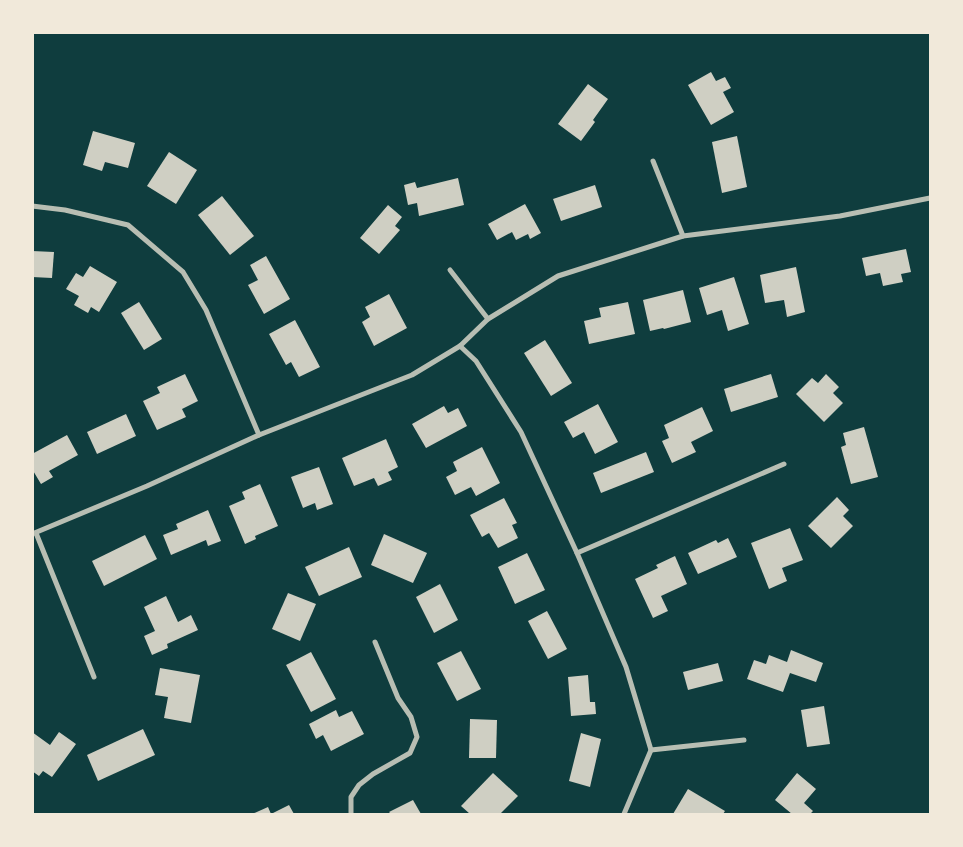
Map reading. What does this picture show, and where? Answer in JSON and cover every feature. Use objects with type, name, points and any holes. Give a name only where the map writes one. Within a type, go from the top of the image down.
[{"type":"street","points":[[653,161],[683,236]]},
{"type":"street","points":[[94,677],[34,533],[147,486],[259,435],[412,375],[460,346],[488,319],[558,276],[683,236],[840,216],[930,198]]},
{"type":"street","points":[[32,206],[65,210],[128,225],[183,272],[206,310],[259,435]]},
{"type":"street","points":[[450,270],[488,319]]},
{"type":"street","points":[[460,346],[476,361],[521,432],[578,553],[626,667],[651,750],[624,814]]},
{"type":"street","points":[[578,553],[784,464]]},
{"type":"street","points":[[351,814],[351,797],[359,785],[373,774],[410,753],[417,737],[411,717],[398,698],[376,642]]},
{"type":"street","points":[[651,750],[744,740]]},
{"type":"building","points":[[711,72],[716,81],[725,77],[731,88],[723,92],[734,112],[711,125],[688,85]]},
{"type":"building","points":[[588,84],[608,99],[593,120],[595,122],[581,141],[558,124]]},
{"type":"building","points":[[93,131],[135,143],[128,168],[105,162],[102,171],[83,165]]},
{"type":"building","points":[[737,136],[747,187],[722,193],[712,142]]},
{"type":"building","points":[[169,152],[197,170],[176,204],[147,186]]},
{"type":"building","points":[[458,178],[464,205],[419,216],[417,203],[408,205],[404,185],[415,182],[417,188]]},
{"type":"building","points":[[595,185],[602,207],[561,221],[553,199]]},
{"type":"building","points":[[222,196],[254,236],[230,255],[198,215]]},
{"type":"building","points":[[525,204],[541,233],[530,239],[528,234],[516,240],[512,232],[497,240],[488,224]]},
{"type":"building","points":[[388,205],[402,217],[395,226],[400,230],[379,254],[360,238]]},
{"type":"building","points":[[906,249],[911,272],[901,274],[903,282],[883,286],[880,273],[866,276],[862,258]]},
{"type":"building","points":[[32,251],[54,252],[52,278],[32,277]]},
{"type":"building","points":[[266,256],[290,299],[264,314],[248,285],[258,280],[250,265]]},
{"type":"building","points":[[90,266],[117,282],[99,312],[91,307],[88,313],[74,305],[79,296],[66,289],[76,273],[83,277]]},
{"type":"building","points":[[796,267],[805,312],[787,317],[784,300],[765,303],[760,275]]},
{"type":"building","points":[[734,277],[749,324],[728,331],[722,310],[707,315],[699,288]]},
{"type":"building","points":[[683,290],[691,322],[650,331],[643,300]]},
{"type":"building","points":[[389,294],[407,328],[374,346],[362,322],[370,317],[365,307]]},
{"type":"building","points":[[139,302],[162,339],[144,350],[121,313]]},
{"type":"building","points":[[628,302],[635,334],[589,344],[584,321],[601,317],[599,308]]},
{"type":"building","points":[[295,320],[320,367],[299,377],[291,362],[286,365],[269,334]]},
{"type":"building","points":[[545,340],[572,383],[551,396],[524,353]]},
{"type":"building","points":[[185,374],[198,401],[182,409],[186,417],[157,430],[143,401],[160,393],[157,387]]},
{"type":"building","points":[[771,374],[778,397],[731,412],[724,389]]},
{"type":"building","points":[[826,374],[839,387],[833,393],[843,403],[824,422],[796,394],[812,378],[818,383]]},
{"type":"building","points":[[598,404],[618,442],[595,454],[584,432],[573,438],[564,422]]},
{"type":"building","points":[[444,406],[448,413],[458,408],[467,426],[426,448],[412,424]]},
{"type":"building","points":[[702,407],[713,431],[691,442],[696,452],[672,463],[662,441],[669,438],[664,425]]},
{"type":"building","points":[[126,414],[136,436],[97,454],[87,432]]},
{"type":"building","points":[[864,427],[878,477],[851,484],[841,447],[846,445],[843,433]]},
{"type":"building","points":[[67,435],[78,455],[49,471],[53,477],[41,484],[32,469],[32,454]]},
{"type":"building","points":[[386,439],[398,467],[388,472],[392,480],[378,486],[374,478],[354,486],[342,458]]},
{"type":"building","points":[[482,447],[500,483],[476,496],[471,487],[455,495],[446,477],[457,471],[453,462]]},
{"type":"building","points":[[646,452],[654,472],[601,493],[593,473]]},
{"type":"building","points":[[319,467],[333,504],[317,510],[315,503],[303,508],[291,477]]},
{"type":"building","points":[[260,484],[278,526],[255,536],[256,539],[245,544],[229,506],[245,499],[242,492]]},
{"type":"building","points":[[837,497],[849,510],[843,516],[853,526],[831,548],[808,526]]},
{"type":"building","points":[[504,498],[517,523],[512,525],[518,538],[498,548],[489,533],[482,537],[470,515]]},
{"type":"building","points":[[208,510],[221,541],[208,546],[206,540],[171,555],[163,535],[178,529],[176,524]]},
{"type":"building","points":[[790,528],[803,560],[782,568],[787,581],[769,589],[751,543]]},
{"type":"building","points":[[384,534],[427,553],[413,583],[371,565]]},
{"type":"building","points":[[145,535],[157,559],[104,586],[92,561]]},
{"type":"building","points":[[728,538],[737,557],[698,574],[688,553],[716,540],[718,543]]},
{"type":"building","points":[[349,547],[362,577],[319,596],[305,567]]},
{"type":"building","points":[[527,553],[545,590],[515,604],[498,567]]},
{"type":"building","points":[[675,556],[687,584],[661,596],[668,611],[653,618],[635,579],[658,568],[656,565]]},
{"type":"building","points":[[440,584],[458,620],[434,633],[416,597]]},
{"type":"building","points":[[288,593],[316,604],[300,641],[272,629]]},
{"type":"building","points":[[166,596],[178,622],[191,615],[198,630],[167,644],[168,648],[152,655],[144,636],[155,631],[144,607]]},
{"type":"building","points":[[547,611],[567,649],[548,659],[528,621]]},
{"type":"building","points":[[791,650],[823,663],[816,682],[790,673],[783,692],[747,679],[754,660],[766,664],[769,655],[787,662]]},
{"type":"building","points":[[461,651],[481,689],[457,701],[437,663]]},
{"type":"building","points":[[311,652],[336,699],[311,712],[286,665]]},
{"type":"building","points":[[718,663],[723,681],[688,690],[683,672]]},
{"type":"building","points":[[160,668],[200,675],[191,723],[164,718],[168,697],[155,695]]},
{"type":"building","points":[[588,675],[590,702],[595,702],[596,714],[571,716],[568,677]]},
{"type":"building","points":[[824,706],[830,744],[807,747],[801,710]]},
{"type":"building","points":[[336,710],[339,717],[352,711],[364,734],[331,751],[323,735],[316,739],[309,724]]},
{"type":"building","points":[[470,719],[497,720],[496,758],[469,758]]},
{"type":"building","points":[[143,729],[155,755],[98,781],[87,755]]},
{"type":"building","points":[[32,732],[50,745],[59,732],[76,744],[52,777],[43,771],[39,776],[32,771]]},
{"type":"building","points":[[581,733],[601,739],[590,787],[569,781]]},
{"type":"building","points":[[493,773],[518,796],[500,814],[470,814],[461,806]]},
{"type":"building","points":[[797,773],[816,789],[804,803],[813,811],[810,814],[792,814],[775,800]]},
{"type":"building","points":[[688,789],[725,811],[723,814],[673,814]]},
{"type":"building","points":[[413,800],[421,814],[391,814],[389,812]]},
{"type":"building","points":[[289,805],[294,814],[271,814]]},
{"type":"building","points":[[268,807],[271,814],[252,814]]}]
